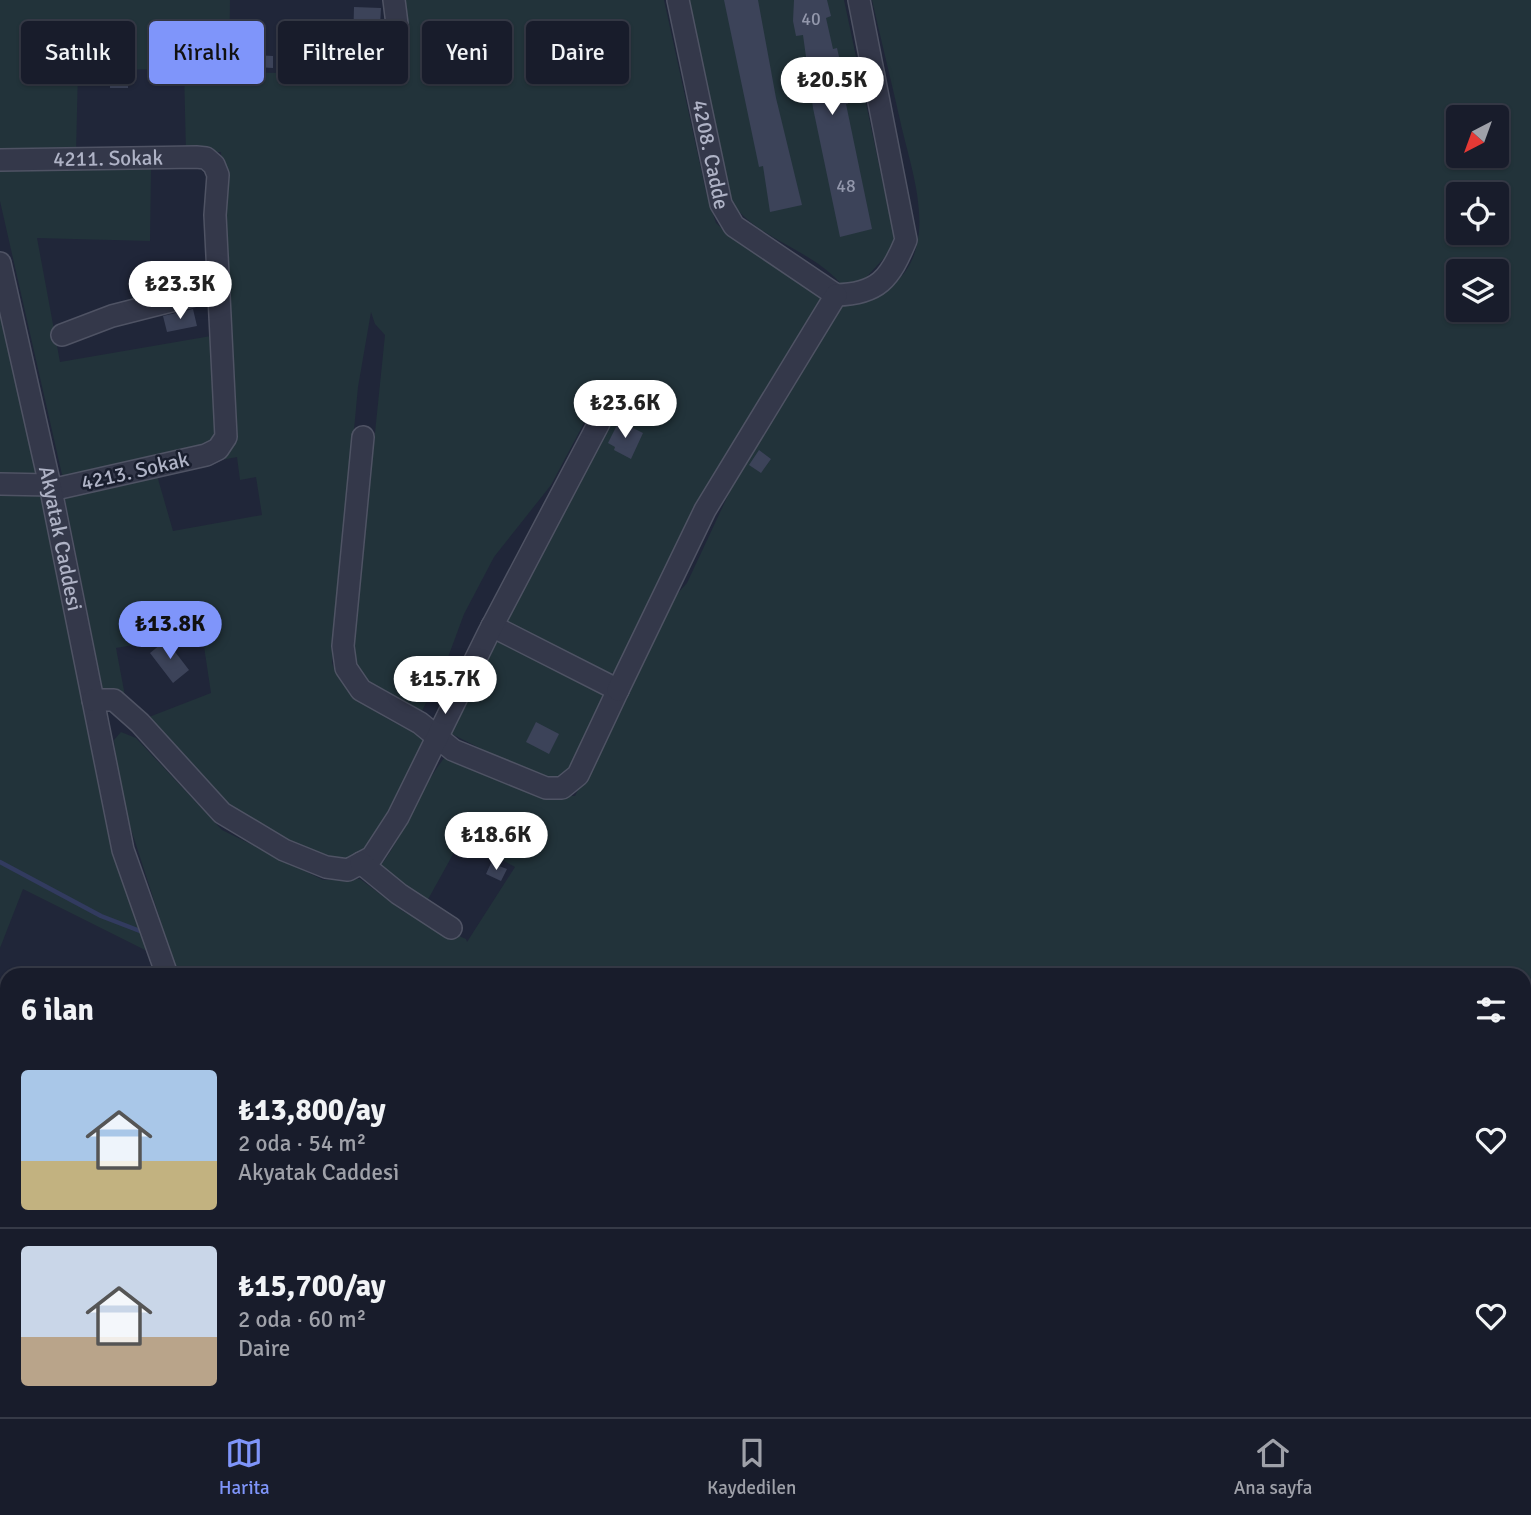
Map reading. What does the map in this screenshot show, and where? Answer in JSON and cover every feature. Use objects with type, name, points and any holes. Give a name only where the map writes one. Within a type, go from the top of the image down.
[{"type":"street","points":[[394,0],[397,21]]},
{"type":"street","name":"4208. Cadde","points":[[678,0],[721,204],[727,217],[734,226],[836,295]]},
{"type":"street","points":[[363,437],[343,646],[346,668],[362,690],[420,723],[453,750],[546,788],[562,789],[578,775],[705,510],[836,295],[863,294],[883,280],[897,262],[906,240],[859,0]]},
{"type":"street","name":"4211. Sokak","points":[[0,160],[206,158],[214,165],[218,175],[215,215],[218,289]]},
{"type":"street","name":"Akyatak Caddesi","points":[[0,263],[50,488],[123,850],[165,968]]},
{"type":"street","points":[[62,335],[112,316],[218,289]]},
{"type":"street","name":"4213. Sokak","points":[[0,484],[50,488],[206,455],[218,449],[226,437],[218,289]]},
{"type":"street","points":[[93,700],[114,700],[222,813],[284,850],[326,867],[348,870],[372,857],[398,817],[492,626],[599,423]]},
{"type":"street","points":[[492,626],[618,691]]},
{"type":"street","points":[[361,863],[399,894],[451,928]]},
{"type":"shaded area","points":[[0,0],[230,0],[230,21],[149,21],[149,69],[135,69],[135,21],[21,21],[21,84],[78,84],[76,153],[0,149]]},
{"type":"shaded area","points":[[398,0],[664,0],[706,192],[716,223],[734,240],[821,297],[730,449],[618,670],[609,674],[505,623],[614,415],[605,410],[593,413],[584,423],[551,485],[494,557],[464,614],[447,660],[421,713],[358,675],[353,648],[385,335],[375,324],[371,312],[358,387],[332,663],[338,677],[358,699],[384,717],[425,738],[385,826],[371,847],[354,860],[334,862],[299,850],[213,794],[149,717],[211,693],[202,633],[116,648],[125,696],[103,691],[64,494],[156,472],[173,531],[262,515],[256,477],[240,480],[237,457],[221,460],[232,437],[221,152],[186,153],[184,84],[264,84],[264,73],[278,73],[278,84],[408,84],[408,21],[401,21]]},
{"type":"shaded area","points":[[689,0],[844,0],[896,245],[861,283],[841,284],[815,262],[756,226],[732,203]]},
{"type":"shaded area","points":[[872,0],[1531,0],[1531,968],[176,968],[120,795],[114,740],[121,732],[136,738],[222,830],[323,880],[360,879],[404,912],[466,939],[467,942],[515,867],[462,838],[426,903],[379,868],[397,841],[427,784],[445,757],[540,795],[575,796],[669,603],[687,583],[753,442],[840,306],[875,297],[893,285],[908,268],[916,249],[919,206]]},
{"type":"shaded area","points":[[0,169],[151,169],[150,241],[37,238],[60,362],[211,336],[221,433],[205,451],[63,479],[0,201]]},
{"type":"shaded area","points":[[0,301],[42,481],[0,479]]},
{"type":"shaded area","points":[[0,491],[39,492],[48,498],[151,953],[23,889],[0,948]]},
{"type":"shaded area","points":[[497,640],[610,695],[562,780],[552,785],[448,732]]},
{"type":"building","points":[[724,0],[758,0],[776,98],[802,205],[770,212],[763,166],[759,167]]},
{"type":"building","points":[[794,0],[827,0],[831,16],[826,18],[833,49],[837,48],[840,61],[846,104],[872,229],[840,237],[813,108],[803,35],[796,36],[793,21]]},
{"type":"building","points":[[354,7],[381,8],[380,21],[354,21]]},
{"type":"building","points":[[264,56],[273,56],[273,68],[264,68]]},
{"type":"building","points":[[110,84],[128,84],[128,88],[110,88]]},
{"type":"building","points":[[193,309],[197,326],[167,332],[163,316]]},
{"type":"building","points":[[619,421],[643,433],[631,459],[614,450],[615,447],[608,443]]},
{"type":"building","points":[[759,450],[771,459],[761,473],[749,465]]},
{"type":"building","points":[[166,640],[189,670],[173,683],[150,653]]},
{"type":"building","points":[[536,722],[559,734],[549,754],[526,742]]},
{"type":"building","points":[[491,863],[507,869],[501,881],[486,874]]},
{"type":"waterway","points":[[0,862],[101,916],[140,931]]}]
